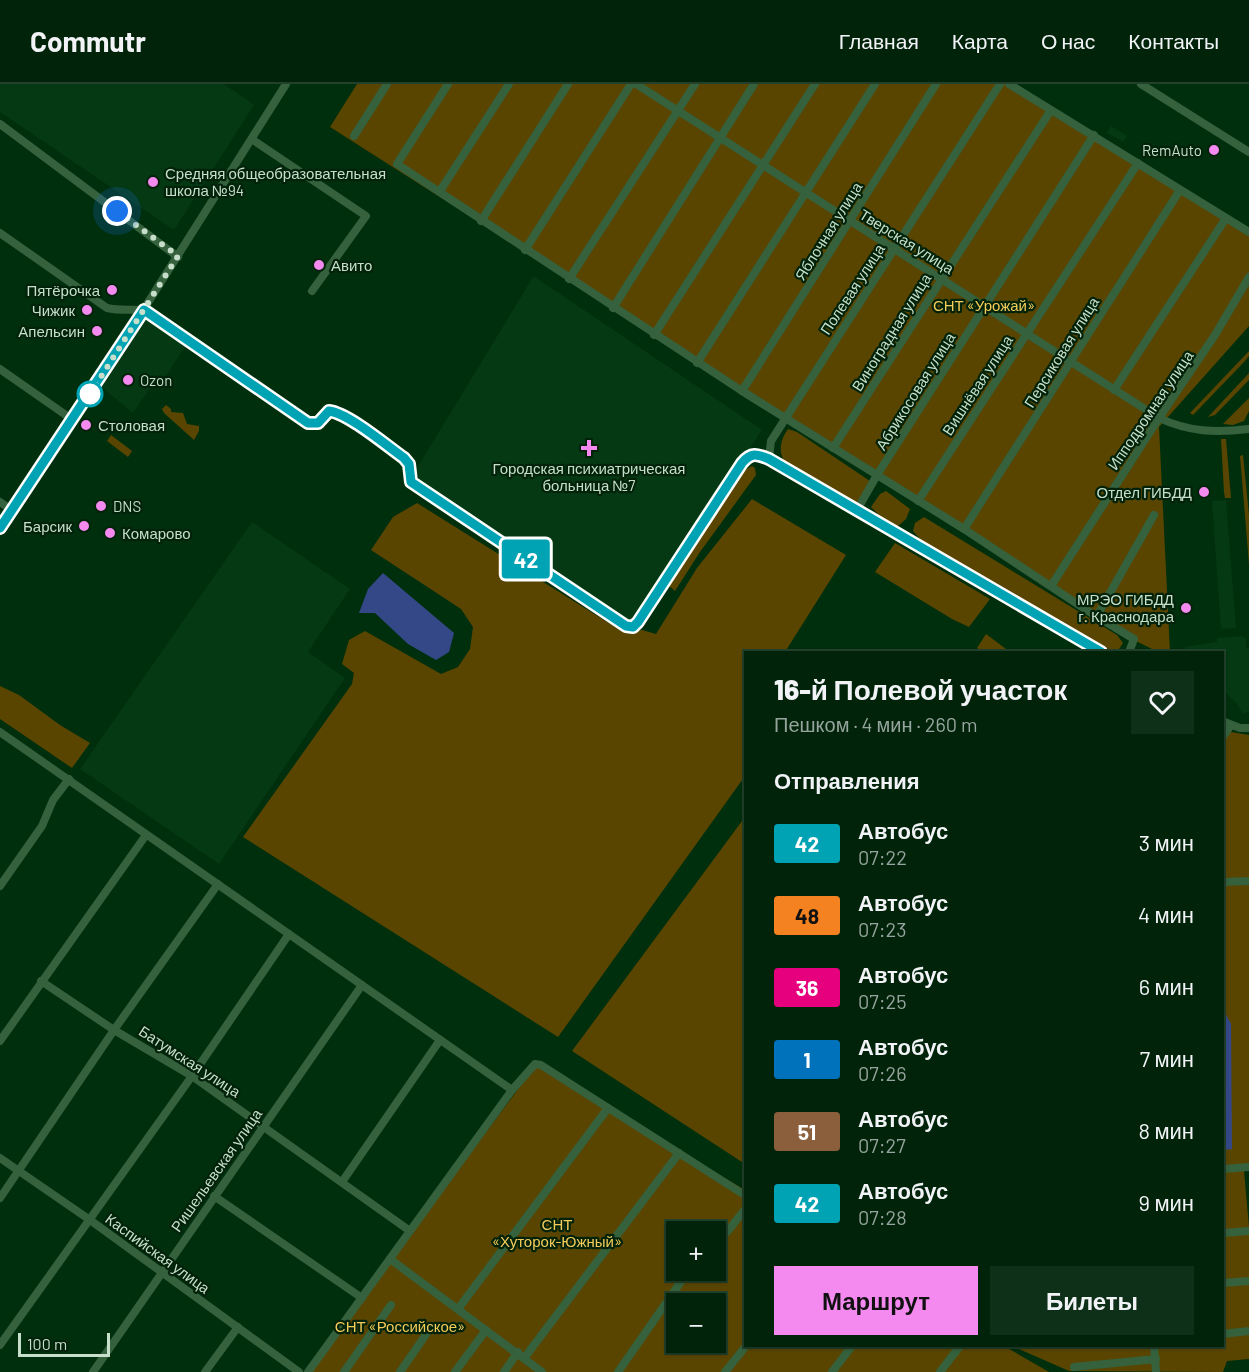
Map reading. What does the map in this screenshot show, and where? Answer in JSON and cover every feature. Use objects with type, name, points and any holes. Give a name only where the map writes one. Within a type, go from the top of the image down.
[{"type":"street","points":[[0,528],[144,310],[175,254],[253,140],[286,84]]},
{"type":"street","points":[[354,136],[387,84]]},
{"type":"street","points":[[448,84],[397,164],[742,392],[964,528],[1134,639],[1129,651]]},
{"type":"street","points":[[440,191],[509,84]]},
{"type":"street","points":[[481,221],[568,84]]},
{"type":"street","points":[[525,250],[632,84]]},
{"type":"street","name":"Тверская улица","points":[[636,84],[1162,419],[1182,427],[1206,432],[1249,429]]},
{"type":"street","points":[[569,279],[695,84]]},
{"type":"street","points":[[613,308],[754,84]]},
{"type":"street","points":[[654,335],[815,84]]},
{"type":"street","points":[[698,363],[807,194],[874,84]]},
{"type":"street","name":"Яблочная улица","points":[[742,392],[936,84]]},
{"type":"street","name":"Полевая улица","points":[[769,459],[771,441],[1000,84]]},
{"type":"street","points":[[1009,84],[1249,232]]},
{"type":"street","points":[[1142,84],[1249,152]]},
{"type":"street","name":"Виноградная улица","points":[[833,448],[1050,110]]},
{"type":"street","points":[[0,124],[175,254]]},
{"type":"street","name":"Абрикосовая улица","points":[[858,510],[877,475],[1094,135]]},
{"type":"street","points":[[253,140],[366,216],[312,291]]},
{"type":"street","name":"Вишнёвая улица","points":[[918,501],[1138,163]]},
{"type":"street","name":"Персиковая улица","points":[[964,528],[1180,190]]},
{"type":"street","points":[[1114,390],[1226,218]]},
{"type":"street","points":[[0,233],[107,308],[122,311],[144,310],[311,423],[318,423],[329,411],[350,420],[404,458],[409,464],[411,482],[626,626],[633,627],[638,622],[742,463],[748,456],[756,453],[1099,651]]},
{"type":"street","name":"Ипподромная улица","points":[[1051,586],[1162,419],[1249,277]]},
{"type":"street","points":[[0,369],[73,420]]},
{"type":"street","points":[[0,502],[12,510]]},
{"type":"street","points":[[1097,616],[1154,515]]},
{"type":"street","points":[[1227,723],[1249,728]]},
{"type":"street","points":[[0,732],[512,1090]]},
{"type":"street","points":[[0,886],[42,826],[53,800],[69,779]]},
{"type":"street","points":[[0,1041],[146,835]]},
{"type":"street","points":[[1224,882],[1249,881]]},
{"type":"street","points":[[0,1198],[114,1030],[218,884]]},
{"type":"street","points":[[0,1345],[192,1076],[289,934]]},
{"type":"street","name":"Батумская улица","points":[[41,981],[114,1030],[192,1076],[410,1231]]},
{"type":"street","name":"Ришельевская улица","points":[[93,1372],[362,985]]},
{"type":"street","points":[[342,1182],[440,1040]]},
{"type":"street","points":[[308,1372],[512,1090],[535,1064],[541,1065],[744,1195]]},
{"type":"street","points":[[458,1309],[608,1108]]},
{"type":"street","points":[[504,1372],[521,1355],[679,1153]]},
{"type":"street","name":"Каспийская улица","points":[[0,1158],[162,1271],[299,1372]]},
{"type":"street","points":[[1224,1169],[1249,1167]]},
{"type":"street","points":[[214,1196],[362,1298]]},
{"type":"street","points":[[726,1233],[744,1211]]},
{"type":"street","points":[[1224,1233],[1249,1231]]},
{"type":"street","points":[[390,1259],[543,1372]]},
{"type":"street","points":[[618,1372],[681,1281]]},
{"type":"street","points":[[1224,1283],[1249,1281]]},
{"type":"street","points":[[344,1372],[391,1305]]},
{"type":"street","points":[[205,1372],[238,1327]]},
{"type":"street","points":[[400,1372],[429,1330]]},
{"type":"street","points":[[454,1372],[486,1330]]},
{"type":"street","points":[[1224,1334],[1249,1331]]},
{"type":"street","points":[[725,1372],[745,1347]]},
{"type":"street","points":[[832,1372],[851,1347]]},
{"type":"street","points":[[940,1372],[959,1347]]},
{"type":"street","points":[[1154,1347],[1156,1372]]},
{"type":"street","points":[[1074,1367],[1155,1359]]},
{"type":"shaded area","name":"Средняя общеобразовательная школа №94","points":[[0,84],[224,84],[254,105],[174,230],[0,112]]},
{"type":"shaded area","points":[[1111,126],[1127,136],[1123,142],[1107,133]]},
{"type":"shaded area","name":"Городская психиатрическая больница №7","points":[[533,277],[762,430],[634,622],[629,623],[418,484],[414,473]]},
{"type":"shaded area","points":[[145,313],[188,343],[165,377],[159,375],[133,413],[99,385]]},
{"type":"shaded area","points":[[1226,500],[1236,628],[1221,629],[1212,501]]},
{"type":"shaded area","points":[[252,522],[350,589],[308,652],[345,678],[219,864],[80,769]]},
{"type":"shaded area","points":[[1242,636],[1246,639],[1246,648],[1249,648],[1249,711],[1243,714],[1224,691],[1224,651],[1186,651],[1185,647],[1217,642],[1217,638]]},
{"type":"green space","name":"СНТ «Урожай»","points":[[357,84],[1013,84],[1249,229],[1249,326],[1159,427],[1170,651],[1156,651],[1134,640],[330,127]]},
{"type":"green space","points":[[1249,351],[1249,356],[1245,361],[1193,415],[1190,413]]},
{"type":"green space","points":[[1249,373],[1249,380],[1215,415],[1208,417]]},
{"type":"green space","points":[[1249,398],[1249,411],[1244,421],[1233,425],[1223,424]]},
{"type":"green space","points":[[166,405],[171,412],[183,413],[187,424],[199,426],[194,440],[164,413],[162,409]]},
{"type":"green space","points":[[788,429],[797,432],[870,481],[862,498],[856,503],[785,463],[781,454],[781,446]]},
{"type":"green space","points":[[111,435],[132,451],[128,457],[107,441]]},
{"type":"green space","points":[[1221,439],[1226,439],[1231,498],[1225,498]]},
{"type":"green space","points":[[1243,455],[1249,515],[1249,564],[1240,456]]},
{"type":"green space","points":[[752,466],[755,468],[756,475],[700,552],[675,591],[668,585],[743,471]]},
{"type":"green space","points":[[886,491],[910,509],[906,519],[897,527],[871,507],[880,494]]},
{"type":"green space","points":[[752,499],[846,555],[786,651],[744,651],[744,777],[558,1037],[243,837],[352,684],[354,673],[342,664],[349,640],[365,631],[441,674],[458,667],[470,649],[473,627],[461,609],[371,550],[393,517],[417,503],[623,632],[642,630],[656,634],[697,568]]},
{"type":"green space","points":[[924,517],[1117,635],[1123,643],[1118,651],[1111,651],[921,540],[913,531],[915,523]]},
{"type":"green space","points":[[895,543],[990,599],[969,627],[875,572]]},
{"type":"green space","points":[[1005,604],[1018,607],[1067,635],[1065,638]]},
{"type":"green space","points":[[986,634],[1009,651],[982,651],[977,648]]},
{"type":"green space","points":[[0,686],[19,695],[60,725],[90,743],[72,768],[0,719]]},
{"type":"green space","points":[[1224,728],[1249,735],[1249,1170],[1244,1171],[1249,1227],[1249,1359],[1227,1361],[1223,1372],[1069,1371],[1014,1347],[1224,1347]]},
{"type":"green space","points":[[744,818],[744,1163],[572,1051]]},
{"type":"green space","name":"СНТ «Хуторок-Южный»","points":[[536,1065],[744,1189],[744,1347],[1006,1347],[1049,1372],[308,1372]]},
{"type":"water","points":[[383,573],[454,633],[449,652],[436,660],[408,644],[375,613],[359,613],[368,589]]},
{"type":"water","points":[[1224,1011],[1231,1024],[1232,1149],[1224,1150]]},
{"type":"bus line","name":"42","points":[[0,528],[144,310],[308,423],[318,423],[329,411],[350,420],[404,458],[409,464],[411,482],[626,626],[633,627],[638,622],[742,463],[748,456],[756,453],[1099,651]]},
{"type":"place","name":"RemAuto","points":[[1214,150]]},
{"type":"place","name":"Средняя общеобразовательная школа №94","points":[[153,182]]},
{"type":"place","name":"Авито","points":[[319,265]]},
{"type":"place","name":"Пятёрочка","points":[[112,290]]},
{"type":"place","name":"Чижик","points":[[87,310]]},
{"type":"place","name":"Апельсин","points":[[97,331]]},
{"type":"place","name":"Ozon","points":[[128,380]]},
{"type":"place","name":"Столовая","points":[[86,425]]},
{"type":"place","name":"Городская психиатрическая больница №7","points":[[589,448]]},
{"type":"place","name":"Отдел ГИБДД","points":[[1204,492]]},
{"type":"place","name":"DNS","points":[[101,506]]},
{"type":"place","name":"Барсик","points":[[84,526]]},
{"type":"place","name":"Комарово","points":[[110,533]]},
{"type":"place","name":"МРЭО ГИБДД г. Краснодара","points":[[1186,608]]},
{"type":"route","points":[[90,394],[178,256],[117,211]]},
{"type":"park label","name":"СНТ «Российское»","points":[[400,1326]]}]
